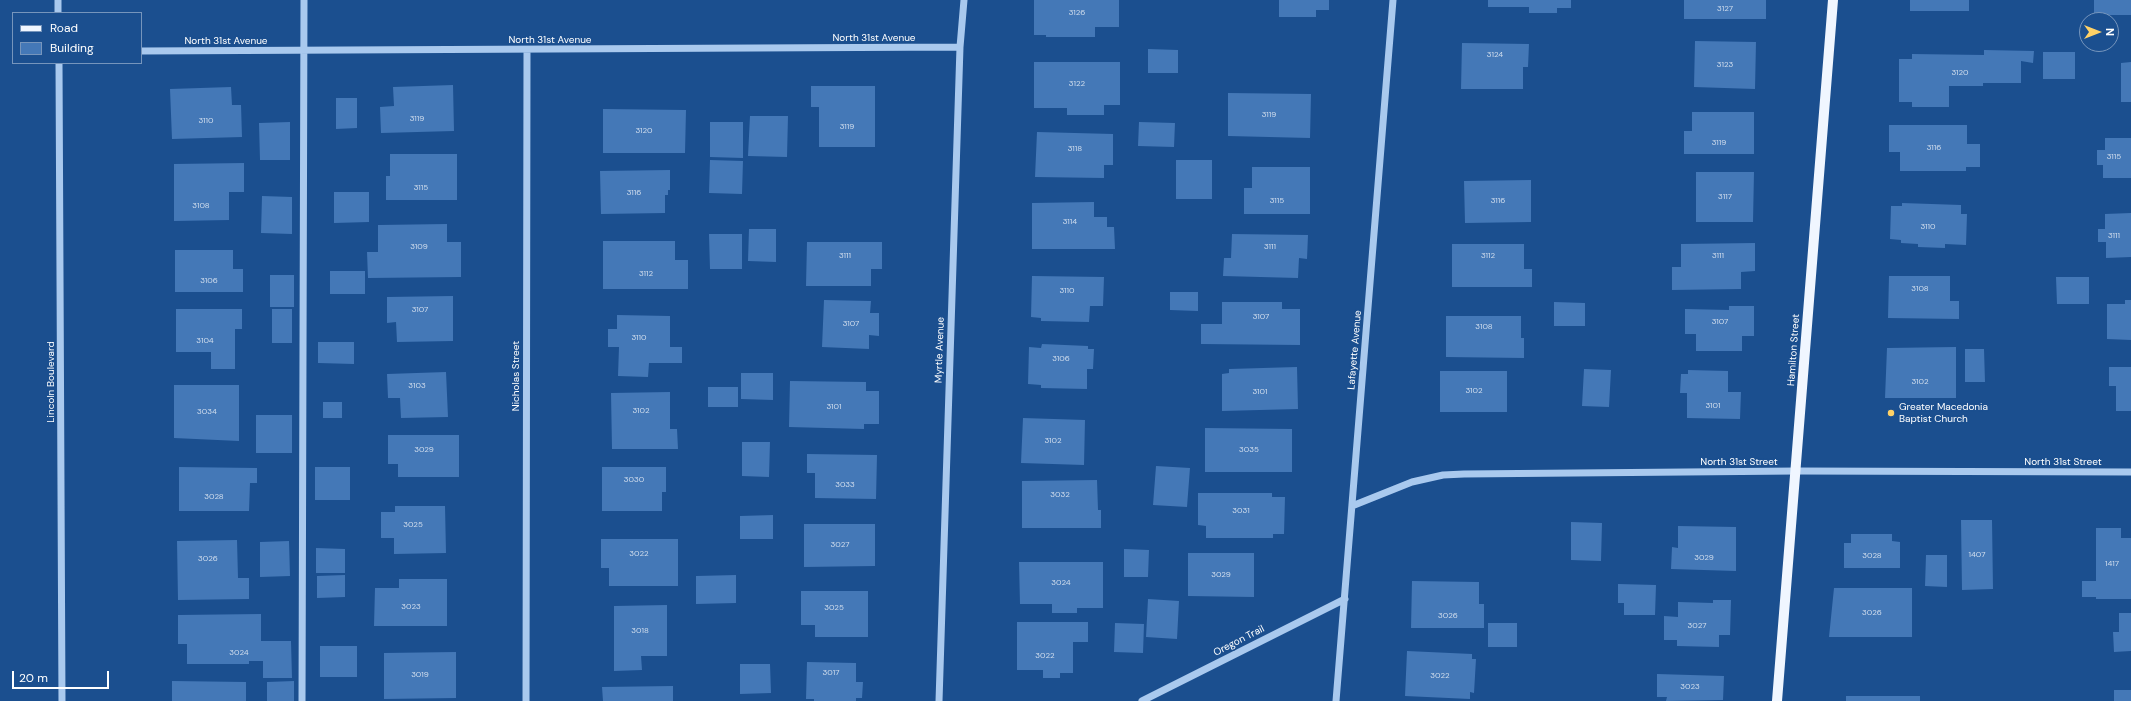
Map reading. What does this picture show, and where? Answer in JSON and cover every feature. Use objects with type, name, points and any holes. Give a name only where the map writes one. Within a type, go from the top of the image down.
[{"type":"main road","name":"Hamilton Street","points":[[1776,701],[1796,471],[1833,0]]},
{"type":"street","points":[[58,0],[58,12]]},
{"type":"street","points":[[302,701],[304,0]]},
{"type":"street","name":"Myrtle Avenue","points":[[939,701],[960,48],[964,0]]},
{"type":"street","name":"Lafayette Avenue","points":[[1336,701],[1393,0]]},
{"type":"street","name":"North 31st Avenue","points":[[142,51],[960,48]]},
{"type":"street","name":"Nicholas Street","points":[[526,701],[527,50]]},
{"type":"street","name":"Lincoln Boulevard","points":[[59,64],[62,701]]},
{"type":"street","name":"North 31st Street","points":[[1352,506],[1412,482],[1443,475],[1796,471],[2131,472]]},
{"type":"street","name":"Oregon Trail","points":[[1142,701],[1345,599]]},
{"type":"building","points":[[1034,0],[1119,0],[1119,27],[1095,27],[1095,37],[1046,37],[1046,35],[1034,35]]},
{"type":"building","points":[[1279,0],[1329,0],[1329,10],[1316,10],[1316,17],[1279,17]]},
{"type":"building","points":[[1488,0],[1571,0],[1571,8],[1557,8],[1557,13],[1529,13],[1529,7],[1488,7]]},
{"type":"building","points":[[1684,0],[1766,0],[1766,19],[1684,19]]},
{"type":"building","points":[[1910,0],[1969,0],[1969,11],[1910,11]]},
{"type":"building","points":[[2094,0],[2131,0],[2131,15],[2119,15],[2119,12],[2094,12]]},
{"type":"building","points":[[1695,41],[1756,42],[1755,89],[1694,87]]},
{"type":"building","points":[[1462,43],[1529,44],[1528,67],[1523,67],[1523,89],[1461,89]]},
{"type":"building","points":[[1148,49],[1178,50],[1178,73],[1148,73]]},
{"type":"building","points":[[1984,50],[2034,51],[2033,63],[2021,61],[2021,83],[1983,83],[1983,86],[1949,86],[1949,107],[1912,107],[1912,102],[1899,102],[1899,59],[1912,59],[1912,54],[1984,55]]},
{"type":"building","points":[[2043,52],[2075,52],[2075,79],[2043,79]]},
{"type":"building","points":[[1034,62],[1120,62],[1120,105],[1104,105],[1104,115],[1067,115],[1067,108],[1034,108]]},
{"type":"building","points":[[2131,62],[2131,102],[2121,102],[2121,63]]},
{"type":"building","points":[[453,85],[454,131],[381,133],[380,107],[394,106],[393,87]]},
{"type":"building","points":[[811,86],[875,86],[875,147],[819,147],[819,107],[811,107]]},
{"type":"building","points":[[231,87],[232,105],[241,105],[242,137],[172,139],[170,89]]},
{"type":"building","points":[[1228,93],[1311,94],[1310,138],[1228,136]]},
{"type":"building","points":[[336,98],[357,98],[357,128],[336,129]]},
{"type":"building","points":[[603,109],[686,110],[685,153],[603,153]]},
{"type":"building","points":[[1692,112],[1754,112],[1754,154],[1684,154],[1684,131],[1692,131]]},
{"type":"building","points":[[750,116],[788,116],[787,157],[748,156]]},
{"type":"building","points":[[290,122],[290,160],[260,160],[259,123]]},
{"type":"building","points":[[710,122],[743,122],[743,158],[710,157]]},
{"type":"building","points":[[1139,122],[1175,123],[1174,147],[1138,146]]},
{"type":"building","points":[[1889,125],[1967,125],[1967,144],[1980,144],[1980,167],[1966,167],[1966,171],[1900,171],[1900,152],[1889,152]]},
{"type":"building","points":[[1037,132],[1113,134],[1113,165],[1104,165],[1104,178],[1035,177]]},
{"type":"building","points":[[2105,138],[2131,138],[2131,178],[2103,178],[2103,165],[2097,165],[2097,150],[2105,150]]},
{"type":"building","points":[[390,154],[457,154],[457,200],[386,200],[386,176],[390,176]]},
{"type":"building","points":[[710,160],[743,161],[742,194],[709,193]]},
{"type":"building","points":[[1176,160],[1212,160],[1212,199],[1176,199]]},
{"type":"building","points":[[244,163],[244,192],[229,192],[229,220],[174,221],[174,164]]},
{"type":"building","points":[[1252,167],[1310,167],[1310,214],[1244,214],[1244,188],[1252,188]]},
{"type":"building","points":[[670,170],[670,190],[668,190],[668,195],[665,195],[665,213],[601,214],[600,171]]},
{"type":"building","points":[[1696,172],[1754,172],[1753,222],[1696,222]]},
{"type":"building","points":[[1531,180],[1531,222],[1465,223],[1464,181]]},
{"type":"building","points":[[334,192],[369,192],[369,222],[334,223]]},
{"type":"building","points":[[262,196],[292,197],[292,234],[261,233]]},
{"type":"building","points":[[1094,202],[1094,217],[1107,217],[1107,227],[1114,227],[1115,249],[1032,249],[1032,203]]},
{"type":"building","points":[[1902,203],[1961,205],[1961,214],[1967,214],[1966,245],[1945,244],[1945,248],[1918,247],[1918,244],[1901,243],[1901,240],[1890,239],[1891,206],[1902,206]]},
{"type":"building","points":[[2131,213],[2131,257],[2106,258],[2106,242],[2098,242],[2098,229],[2105,229],[2105,214]]},
{"type":"building","points":[[447,224],[447,242],[461,242],[461,277],[368,278],[367,252],[378,252],[378,225]]},
{"type":"building","points":[[749,229],[776,229],[776,262],[748,261]]},
{"type":"building","points":[[709,234],[742,234],[742,269],[710,269]]},
{"type":"building","points":[[1232,234],[1308,235],[1307,259],[1299,258],[1298,278],[1223,276],[1224,258],[1231,258]]},
{"type":"building","points":[[603,241],[675,241],[675,260],[688,260],[688,289],[603,289]]},
{"type":"building","points":[[807,242],[882,242],[882,269],[871,269],[871,286],[806,286]]},
{"type":"building","points":[[1755,243],[1755,271],[1741,272],[1741,289],[1672,290],[1672,267],[1681,267],[1681,244]]},
{"type":"building","points":[[1452,244],[1524,244],[1524,269],[1532,269],[1532,287],[1452,287]]},
{"type":"building","points":[[175,250],[233,250],[233,269],[243,269],[243,292],[175,292]]},
{"type":"building","points":[[330,271],[365,271],[365,294],[330,294]]},
{"type":"building","points":[[270,275],[294,275],[294,307],[270,307]]},
{"type":"building","points":[[1032,276],[1104,277],[1103,306],[1090,306],[1089,322],[1041,321],[1041,318],[1031,317]]},
{"type":"building","points":[[1889,276],[1950,276],[1950,301],[1959,301],[1959,319],[1888,318]]},
{"type":"building","points":[[2056,277],[2089,277],[2089,304],[2057,304]]},
{"type":"building","points":[[1170,292],[1198,292],[1198,311],[1170,310]]},
{"type":"building","points":[[453,296],[453,341],[397,342],[396,322],[387,323],[387,297]]},
{"type":"building","points":[[824,300],[871,301],[870,313],[879,313],[879,336],[869,335],[869,349],[822,347]]},
{"type":"building","points":[[2125,300],[2131,300],[2131,340],[2107,339],[2107,304],[2125,304]]},
{"type":"building","points":[[1222,302],[1282,302],[1282,309],[1300,309],[1300,345],[1201,344],[1201,324],[1222,324]]},
{"type":"building","points":[[1554,302],[1585,303],[1585,326],[1554,326]]},
{"type":"building","points":[[1729,306],[1754,306],[1754,336],[1742,336],[1742,351],[1696,351],[1696,334],[1685,334],[1685,309],[1729,310]]},
{"type":"building","points":[[176,309],[242,309],[242,329],[235,329],[235,369],[211,369],[211,352],[176,352]]},
{"type":"building","points":[[272,309],[292,309],[292,343],[272,343]]},
{"type":"building","points":[[617,315],[670,316],[670,347],[682,347],[682,363],[649,363],[648,377],[618,376],[619,347],[608,347],[608,329],[617,329]]},
{"type":"building","points":[[1446,316],[1521,316],[1521,338],[1524,338],[1524,358],[1446,357]]},
{"type":"building","points":[[318,342],[354,342],[354,364],[318,363]]},
{"type":"building","points":[[1042,344],[1088,346],[1088,349],[1094,349],[1093,369],[1087,369],[1087,389],[1041,388],[1041,385],[1028,384],[1029,347],[1041,348]]},
{"type":"building","points":[[1956,347],[1956,398],[1885,398],[1887,348]]},
{"type":"building","points":[[1965,349],[1984,349],[1985,382],[1965,382]]},
{"type":"building","points":[[1297,367],[1298,409],[1222,411],[1222,374],[1229,373],[1229,369]]},
{"type":"building","points":[[2109,367],[2131,367],[2131,411],[2116,411],[2116,386],[2109,386]]},
{"type":"building","points":[[1584,369],[1611,370],[1609,407],[1582,406]]},
{"type":"building","points":[[1688,370],[1728,371],[1728,392],[1741,392],[1740,419],[1687,418],[1687,393],[1680,393],[1681,374],[1688,374]]},
{"type":"building","points":[[1440,371],[1507,371],[1507,412],[1440,412]]},
{"type":"building","points":[[446,372],[448,417],[401,418],[400,398],[388,398],[387,374]]},
{"type":"building","points":[[741,373],[773,373],[773,400],[741,399]]},
{"type":"building","points":[[790,381],[866,382],[866,391],[879,391],[879,424],[864,424],[864,429],[789,427]]},
{"type":"building","points":[[174,385],[239,385],[239,441],[174,438]]},
{"type":"building","points":[[708,387],[738,387],[738,407],[708,407]]},
{"type":"building","points":[[670,392],[670,429],[677,429],[678,449],[612,449],[611,393]]},
{"type":"building","points":[[323,402],[342,402],[342,418],[323,418]]},
{"type":"building","points":[[256,415],[292,415],[292,453],[256,453]]},
{"type":"building","points":[[1023,418],[1085,420],[1084,465],[1021,463]]},
{"type":"building","points":[[1205,428],[1292,429],[1292,472],[1205,472]]},
{"type":"building","points":[[388,435],[459,435],[459,477],[398,477],[398,464],[388,464]]},
{"type":"building","points":[[742,442],[770,442],[769,477],[742,476]]},
{"type":"building","points":[[807,454],[877,455],[876,499],[815,498],[815,473],[807,473]]},
{"type":"building","points":[[1156,466],[1190,468],[1187,507],[1153,505]]},
{"type":"building","points":[[179,467],[257,468],[257,483],[250,483],[249,511],[179,511]]},
{"type":"building","points":[[315,467],[350,467],[350,500],[315,500]]},
{"type":"building","points":[[602,467],[666,467],[666,492],[662,492],[662,511],[602,511]]},
{"type":"building","points":[[1097,480],[1098,510],[1101,510],[1101,528],[1022,528],[1022,481]]},
{"type":"building","points":[[1198,493],[1272,493],[1272,497],[1285,497],[1284,534],[1273,534],[1273,538],[1206,538],[1206,526],[1198,525]]},
{"type":"building","points":[[395,506],[445,506],[446,553],[394,554],[394,538],[381,538],[381,512],[395,512]]},
{"type":"building","points":[[773,515],[773,539],[740,539],[740,516]]},
{"type":"building","points":[[1961,520],[1992,520],[1993,589],[1962,590]]},
{"type":"building","points":[[1571,522],[1602,523],[1601,561],[1571,560]]},
{"type":"building","points":[[804,524],[875,524],[875,566],[804,567]]},
{"type":"building","points":[[1678,526],[1736,527],[1736,571],[1671,569],[1672,547],[1678,548]]},
{"type":"building","points":[[2096,528],[2121,528],[2121,538],[2131,538],[2131,599],[2096,599],[2096,597],[2082,597],[2082,581],[2096,581]]},
{"type":"building","points":[[1851,534],[1892,534],[1892,541],[1900,542],[1900,568],[1844,568],[1844,543],[1851,543]]},
{"type":"building","points":[[601,539],[678,539],[678,586],[609,586],[609,568],[601,568]]},
{"type":"building","points":[[237,540],[238,578],[249,578],[249,599],[178,600],[177,541]]},
{"type":"building","points":[[289,541],[290,576],[260,577],[260,542]]},
{"type":"building","points":[[316,548],[345,549],[345,573],[316,573]]},
{"type":"building","points":[[1124,549],[1149,550],[1148,577],[1124,577]]},
{"type":"building","points":[[1188,553],[1254,553],[1254,597],[1188,596]]},
{"type":"building","points":[[1926,555],[1947,555],[1947,587],[1925,586]]},
{"type":"building","points":[[1019,562],[1103,562],[1103,608],[1077,608],[1077,613],[1052,613],[1052,604],[1020,604]]},
{"type":"building","points":[[345,575],[345,597],[317,598],[317,576]]},
{"type":"building","points":[[736,575],[736,603],[696,604],[696,576]]},
{"type":"building","points":[[399,579],[447,579],[447,626],[374,626],[375,588],[399,588]]},
{"type":"building","points":[[1412,581],[1479,582],[1479,604],[1484,604],[1484,628],[1411,628]]},
{"type":"building","points":[[1618,584],[1656,585],[1655,615],[1624,615],[1624,603],[1618,603]]},
{"type":"building","points":[[1834,588],[1912,588],[1912,637],[1829,637]]},
{"type":"building","points":[[801,591],[868,591],[868,637],[815,637],[815,625],[801,625]]},
{"type":"building","points":[[1148,599],[1179,601],[1177,639],[1146,637]]},
{"type":"building","points":[[1713,600],[1731,600],[1730,635],[1719,635],[1719,647],[1677,646],[1677,640],[1664,640],[1664,616],[1678,617],[1678,602],[1713,603]]},
{"type":"building","points":[[667,605],[667,656],[641,656],[642,670],[614,671],[614,606]]},
{"type":"building","points":[[2119,613],[2131,613],[2131,651],[2114,652],[2113,632],[2119,632]]},
{"type":"building","points":[[261,614],[261,641],[291,641],[292,678],[263,678],[263,661],[249,661],[249,664],[187,664],[187,644],[178,644],[178,615]]},
{"type":"building","points":[[1017,622],[1088,622],[1088,642],[1073,642],[1073,673],[1060,673],[1060,678],[1043,678],[1043,670],[1017,670]]},
{"type":"building","points":[[1115,623],[1144,624],[1143,653],[1114,652]]},
{"type":"building","points":[[1488,623],[1517,623],[1517,647],[1488,647]]},
{"type":"building","points":[[320,646],[357,646],[357,677],[320,677]]},
{"type":"building","points":[[1407,651],[1472,654],[1472,659],[1476,659],[1474,693],[1470,692],[1470,699],[1405,696]]},
{"type":"building","points":[[456,652],[456,698],[384,699],[384,653]]},
{"type":"building","points":[[807,662],[856,663],[856,682],[863,682],[862,698],[856,698],[856,701],[814,701],[814,699],[806,699]]},
{"type":"building","points":[[740,664],[770,664],[771,693],[740,694]]},
{"type":"building","points":[[1657,674],[1724,676],[1723,700],[1666,701],[1667,697],[1657,697]]},
{"type":"building","points":[[172,681],[246,682],[246,701],[172,701]]},
{"type":"building","points":[[294,681],[294,701],[267,701],[267,682]]},
{"type":"building","points":[[673,686],[673,701],[603,701],[602,687]]},
{"type":"building","points":[[2114,690],[2131,690],[2131,701],[2114,701]]},
{"type":"building","points":[[1846,696],[1920,696],[1920,701],[1846,701]]},
{"type":"place","name":"Greater Macedonia Baptist Church","points":[[1891,413]]}]
